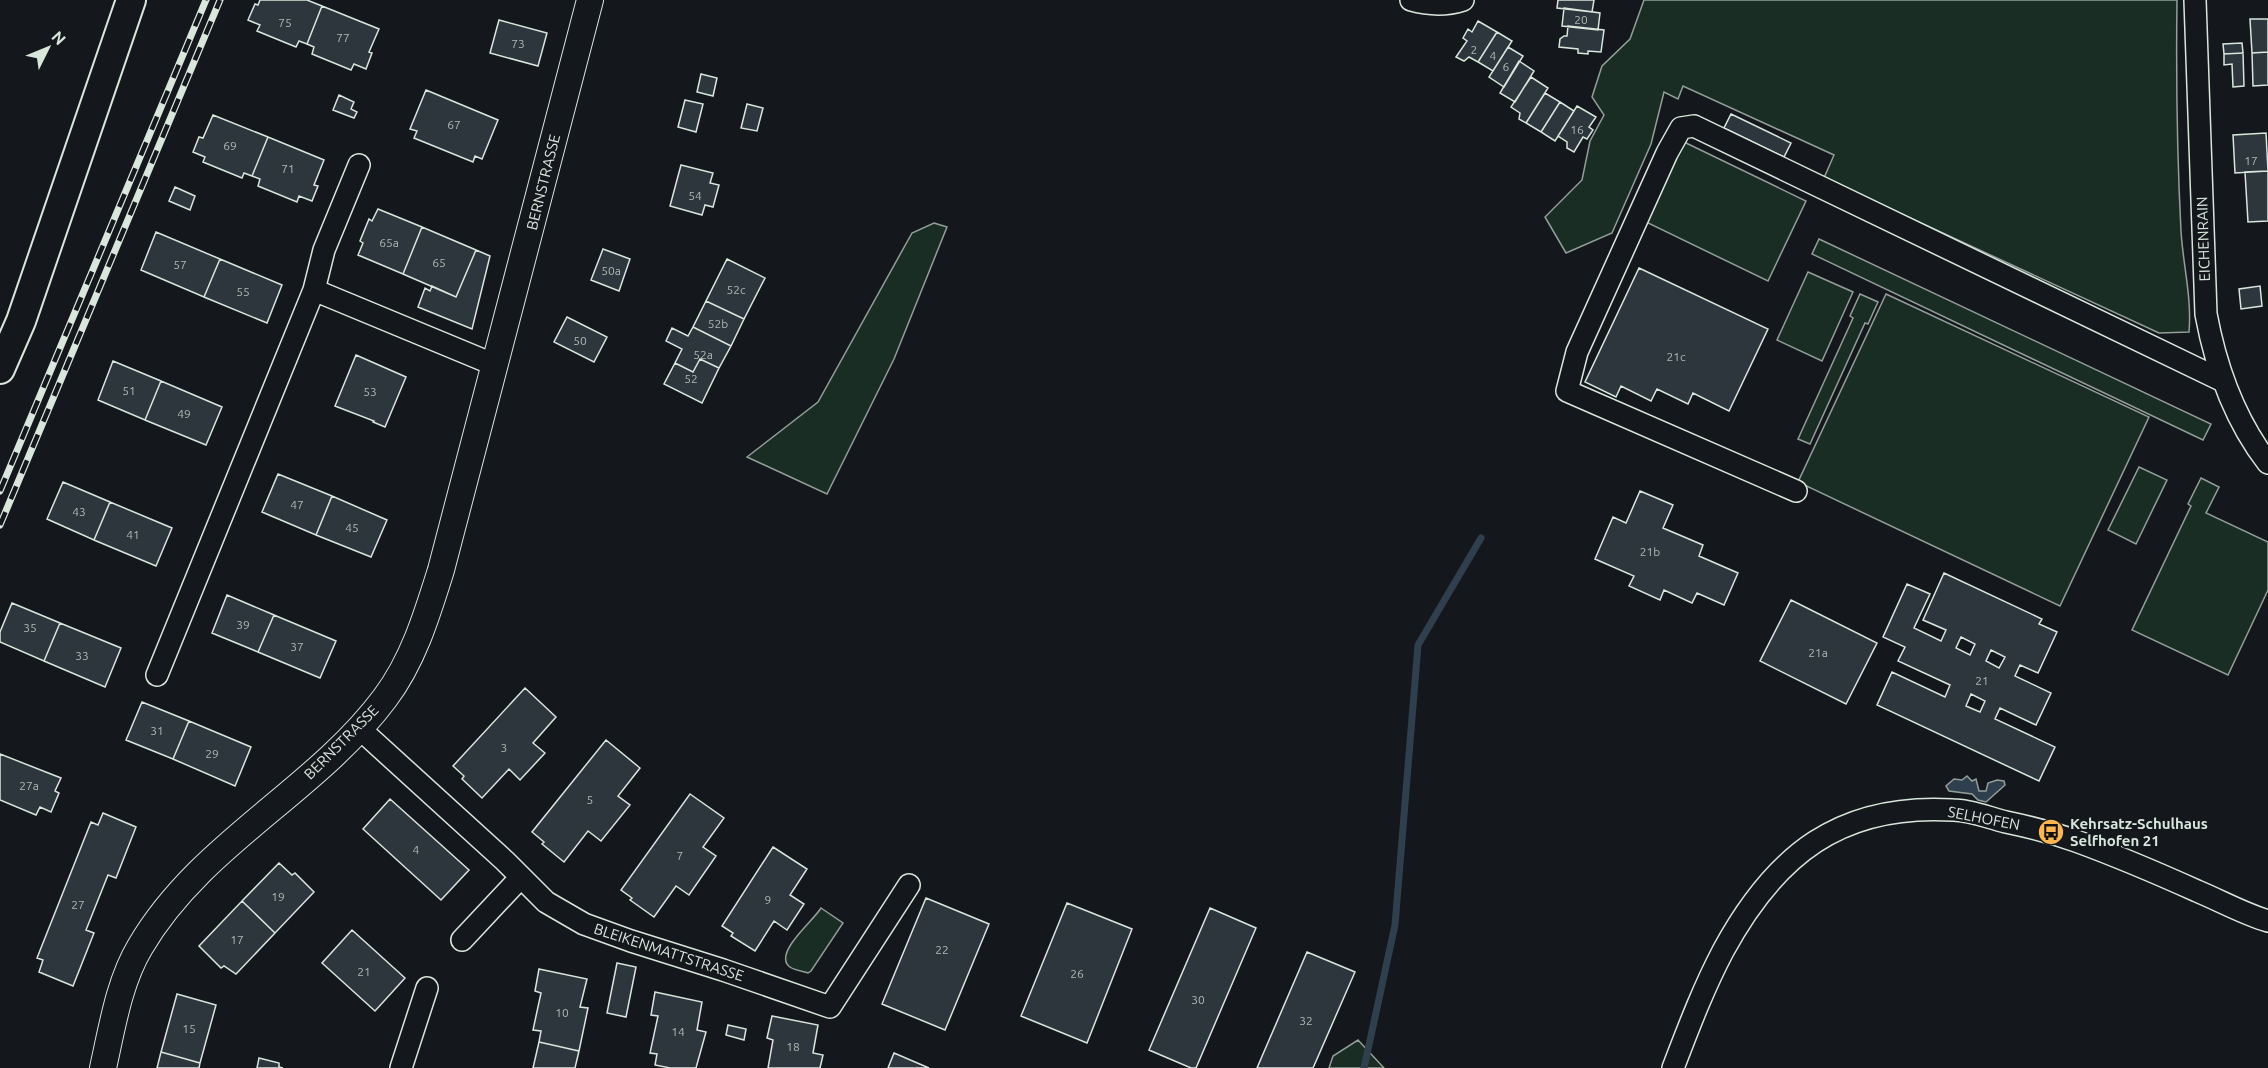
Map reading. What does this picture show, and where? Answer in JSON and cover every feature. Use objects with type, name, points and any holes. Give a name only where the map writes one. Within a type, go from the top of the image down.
[{"type":"main road","points":[[0,369],[21,321],[131,0]]},
{"type":"street","name":"BERNSTRASSE","points":[[103,1068],[123,986],[135,957],[174,900],[214,859],[360,729],[385,698],[405,667],[431,603],[590,0]]},
{"type":"street","points":[[1411,0],[1436,4],[1450,4],[1463,0]]},
{"type":"street","name":"EICHENRAIN","points":[[2195,0],[2206,314],[2213,349],[2223,381],[2239,417],[2268,464]]},
{"type":"street","points":[[1796,491],[1567,391],[1577,351],[1667,153],[1681,128],[1694,126],[2223,381]]},
{"type":"street","points":[[157,675],[314,290],[324,250],[359,165]]},
{"type":"street","points":[[314,290],[495,365]]},
{"type":"street","name":"BLEIKENMATTSTRASSE","points":[[360,729],[546,902],[584,924],[830,1007],[909,885]]},
{"type":"street","name":"SELHOFEN","points":[[1673,1068],[1705,988],[1723,951],[1751,906],[1774,876],[1797,854],[1822,837],[1854,821],[1903,811],[1955,810],[2040,829],[2155,872],[2268,921]]},
{"type":"street","points":[[462,940],[521,877]]},
{"type":"street","points":[[402,1068],[427,988]]},
{"type":"green space","points":[[1644,0],[2177,0],[2181,231],[2190,319],[2189,332],[2159,333],[1824,178],[1834,155],[1683,86],[1678,99],[1664,92],[1651,144],[1612,233],[1566,253],[1545,217],[1582,180],[1590,141],[1604,115],[1592,97],[1602,66],[1630,39]]},
{"type":"green space","points":[[1684,142],[1806,201],[1768,281],[1646,222]]},
{"type":"green space","points":[[934,223],[947,227],[894,359],[827,494],[747,457],[818,402],[912,233]]},
{"type":"green space","points":[[1819,239],[2211,424],[2203,440],[1812,254]]},
{"type":"green space","points":[[1808,272],[1853,292],[1822,361],[1777,340]]},
{"type":"green space","points":[[1860,294],[1878,302],[1868,324],[1865,323],[1810,444],[1798,439],[1853,318],[1850,316]]},
{"type":"green space","points":[[1886,294],[2149,417],[2060,606],[1798,482]]},
{"type":"green space","points":[[2139,467],[2167,480],[2136,544],[2108,530]]},
{"type":"green space","points":[[2201,478],[2219,487],[2206,513],[2268,542],[2268,590],[2228,675],[2132,630],[2191,506],[2188,504]]},
{"type":"green space","points":[[821,908],[843,923],[811,971],[808,973],[793,969],[787,964],[788,951],[798,935]]},
{"type":"green space","points":[[1358,1040],[1384,1068],[1329,1068],[1333,1056]]},
{"type":"water","points":[[1967,776],[1972,781],[1976,779],[1979,791],[1986,791],[1988,783],[1997,780],[2004,781],[2005,785],[1986,802],[1978,800],[1972,794],[1949,791],[1946,786],[1954,779],[1962,780]]},
{"type":"building","points":[[260,0],[307,0],[322,6],[307,44],[299,41],[296,47],[257,31],[260,25],[248,20],[255,4],[258,5]]},
{"type":"building","points":[[1558,0],[1594,0],[1592,12],[1557,8]]},
{"type":"building","points":[[322,6],[379,29],[369,52],[372,53],[366,69],[354,64],[351,70],[312,54],[314,47],[307,44]]},
{"type":"building","points":[[1564,8],[1600,13],[1598,30],[1562,26]]},
{"type":"building","points":[[2250,19],[2268,19],[2268,52],[2252,53]]},
{"type":"building","points":[[499,20],[547,33],[538,66],[490,53]]},
{"type":"building","points":[[1478,21],[1497,32],[1478,62],[1469,57],[1464,61],[1456,57],[1467,41],[1463,38],[1468,29],[1472,32]]},
{"type":"building","points":[[1568,26],[1604,30],[1601,52],[1578,53],[1578,49],[1559,47],[1560,39],[1567,36]]},
{"type":"building","points":[[1497,32],[1512,41],[1493,71],[1478,62]]},
{"type":"building","points":[[2242,43],[2243,53],[2224,54],[2223,44]]},
{"type":"building","points":[[1508,47],[1523,56],[1504,87],[1489,77]]},
{"type":"building","points":[[2268,52],[2268,85],[2253,86],[2252,53]]},
{"type":"building","points":[[2243,53],[2244,86],[2233,87],[2232,64],[2224,65],[2224,54]]},
{"type":"building","points":[[1519,61],[1534,71],[1515,102],[1500,93]]},
{"type":"building","points":[[701,74],[717,78],[713,96],[697,92]]},
{"type":"building","points":[[1531,77],[1548,88],[1526,123],[1519,119],[1520,113],[1511,107]]},
{"type":"building","points":[[426,90],[498,120],[482,159],[475,156],[473,162],[414,138],[417,131],[410,129]]},
{"type":"building","points":[[1545,93],[1560,102],[1541,132],[1526,123]]},
{"type":"building","points":[[339,95],[354,102],[351,109],[357,112],[354,118],[333,110]]},
{"type":"building","points":[[685,100],[703,104],[696,132],[678,127]]},
{"type":"building","points":[[1560,102],[1574,111],[1555,141],[1541,132]]},
{"type":"building","points":[[747,104],[763,108],[757,131],[741,128]]},
{"type":"building","points":[[1577,106],[1596,117],[1589,127],[1593,130],[1587,139],[1583,137],[1574,152],[1567,148],[1567,142],[1558,136]]},
{"type":"building","points":[[1731,114],[1791,143],[1784,157],[1724,128]]},
{"type":"building","points":[[213,115],[268,137],[252,176],[244,173],[242,178],[203,162],[205,157],[193,152],[199,137],[203,138]]},
{"type":"building","points":[[2266,133],[2268,171],[2235,173],[2233,135]]},
{"type":"building","points":[[268,137],[324,160],[314,185],[318,186],[312,201],[299,196],[297,202],[258,186],[260,179],[252,176]]},
{"type":"building","points":[[681,165],[713,173],[710,183],[719,185],[713,207],[705,205],[702,215],[670,206]]},
{"type":"building","points":[[2268,171],[2268,221],[2248,222],[2245,172]]},
{"type":"building","points":[[175,187],[195,196],[190,210],[169,201]]},
{"type":"building","points":[[378,209],[422,227],[403,274],[358,255],[363,243],[360,241],[369,219],[372,221]]},
{"type":"building","points":[[422,227],[476,250],[456,297],[403,274]]},
{"type":"building","points":[[156,232],[220,259],[204,297],[141,270]]},
{"type":"building","points":[[603,249],[630,259],[619,291],[591,280]]},
{"type":"building","points":[[476,250],[490,256],[472,329],[418,307],[425,288],[430,291],[432,286],[456,297]]},
{"type":"building","points":[[220,259],[282,285],[267,323],[204,297]]},
{"type":"building","points":[[727,259],[765,278],[744,319],[706,301]]},
{"type":"building","points":[[1639,268],[1768,329],[1729,411],[1693,393],[1688,404],[1657,389],[1651,401],[1621,386],[1616,397],[1585,382]]},
{"type":"building","points":[[2260,286],[2262,306],[2241,309],[2239,289]]},
{"type":"building","points":[[706,301],[744,319],[731,346],[693,327]]},
{"type":"building","points":[[567,317],[607,337],[594,362],[554,342]]},
{"type":"building","points":[[693,327],[731,346],[719,368],[700,359],[693,372],[675,363],[682,349],[666,341],[672,328],[688,336]]},
{"type":"building","points":[[356,355],[406,377],[385,427],[335,406]]},
{"type":"building","points":[[700,359],[719,368],[702,403],[664,384],[675,363],[693,372]]},
{"type":"building","points":[[113,361],[161,381],[145,420],[98,400]]},
{"type":"building","points":[[161,381],[222,407],[206,445],[145,420]]},
{"type":"building","points":[[278,474],[332,496],[316,535],[262,512]]},
{"type":"building","points":[[63,482],[110,502],[94,540],[47,519]]},
{"type":"building","points":[[1640,491],[1673,505],[1663,528],[1703,545],[1699,556],[1738,573],[1724,605],[1697,593],[1692,603],[1664,590],[1660,600],[1629,586],[1634,576],[1595,559],[1613,517],[1626,523]]},
{"type":"building","points":[[332,496],[387,520],[371,557],[316,535]]},
{"type":"building","points":[[110,502],[172,528],[156,566],[94,540]]},
{"type":"building","points":[[1944,573],[2042,619],[2039,624],[2057,632],[2038,673],[2020,665],[2015,676],[2051,693],[2036,725],[2000,708],[1995,719],[2055,747],[2039,781],[1877,705],[1892,672],[1945,697],[1950,685],[1898,661],[1905,647],[1883,637],[1907,584],[1930,594],[1914,628],[1941,641],[1946,630],[1923,620]],"holes":[[[1961,637],[1975,644],[1970,655],[1956,648]],[[1991,650],[2005,657],[1999,668],[1986,661]],[[1971,694],[1985,701],[1980,712],[1966,706]]]},
{"type":"building","points":[[227,595],[274,615],[258,652],[212,633]]},
{"type":"building","points":[[1791,600],[1877,643],[1846,704],[1760,661]]},
{"type":"building","points":[[12,603],[60,623],[44,661],[0,642],[0,632]]},
{"type":"building","points":[[274,615],[336,641],[320,678],[258,652]]},
{"type":"building","points":[[60,623],[121,648],[105,687],[44,661]]},
{"type":"building","points":[[525,688],[556,717],[533,743],[545,753],[520,780],[509,769],[482,798],[462,779],[464,776],[453,766]]},
{"type":"building","points":[[142,702],[189,721],[173,759],[126,740]]},
{"type":"building","points":[[189,721],[251,747],[235,786],[173,759]]},
{"type":"building","points":[[606,740],[640,768],[618,796],[630,805],[601,841],[588,831],[564,862],[542,844],[544,842],[532,832]]},
{"type":"building","points":[[0,754],[61,778],[55,791],[59,793],[51,812],[40,807],[36,815],[0,800]]},
{"type":"building","points":[[690,794],[724,818],[703,847],[716,856],[689,895],[676,886],[654,917],[630,900],[632,898],[621,890]]},
{"type":"building","points":[[390,799],[469,870],[441,900],[363,829]]},
{"type":"building","points":[[103,813],[136,827],[116,878],[108,875],[86,930],[94,933],[73,986],[39,972],[43,960],[37,958],[91,822],[98,825]]},
{"type":"building","points":[[773,847],[807,869],[790,895],[804,904],[787,930],[774,921],[755,951],[731,936],[733,933],[722,926]]},
{"type":"building","points":[[279,863],[292,875],[295,873],[314,892],[275,933],[242,901]]},
{"type":"building","points":[[926,898],[989,924],[945,1030],[882,1004]]},
{"type":"building","points":[[242,901],[275,933],[236,974],[224,966],[221,968],[199,946]]},
{"type":"building","points":[[1067,903],[1132,929],[1087,1043],[1021,1016]]},
{"type":"building","points":[[1210,908],[1256,928],[1196,1068],[1191,1068],[1149,1050]]},
{"type":"building","points":[[352,930],[405,978],[375,1011],[322,963]]},
{"type":"building","points":[[1307,952],[1355,972],[1313,1068],[1257,1068]]},
{"type":"building","points":[[617,963],[636,967],[626,1017],[607,1013]]},
{"type":"building","points":[[539,969],[587,979],[580,1007],[588,1008],[579,1051],[539,1042],[541,1031],[533,1030],[541,993],[535,991]]},
{"type":"building","points":[[655,992],[702,1002],[697,1030],[706,1032],[696,1068],[670,1068],[655,1065],[657,1054],[650,1053],[658,1016],[651,1015]]},
{"type":"building","points":[[177,994],[216,1005],[200,1063],[161,1052]]},
{"type":"building","points":[[772,1016],[818,1025],[813,1053],[823,1055],[820,1068],[768,1068],[773,1040],[767,1038]]},
{"type":"building","points":[[728,1025],[746,1029],[744,1040],[726,1035]]},
{"type":"building","points":[[539,1042],[579,1051],[575,1068],[533,1068]]},
{"type":"building","points":[[161,1052],[200,1063],[199,1068],[157,1068]]},
{"type":"building","points":[[894,1053],[929,1068],[888,1068]]},
{"type":"building","points":[[259,1058],[279,1063],[279,1067],[283,1068],[257,1068]]},
{"type":"waterway","points":[[1364,1068],[1395,925],[1418,645],[1481,538]]},
{"type":"railway","points":[[0,491],[206,0]]},
{"type":"railway","points":[[0,525],[220,0]]},
{"type":"place","name":"Kehrsatz-Schulhaus Selfhofen 21","points":[[2051,832]]}]
